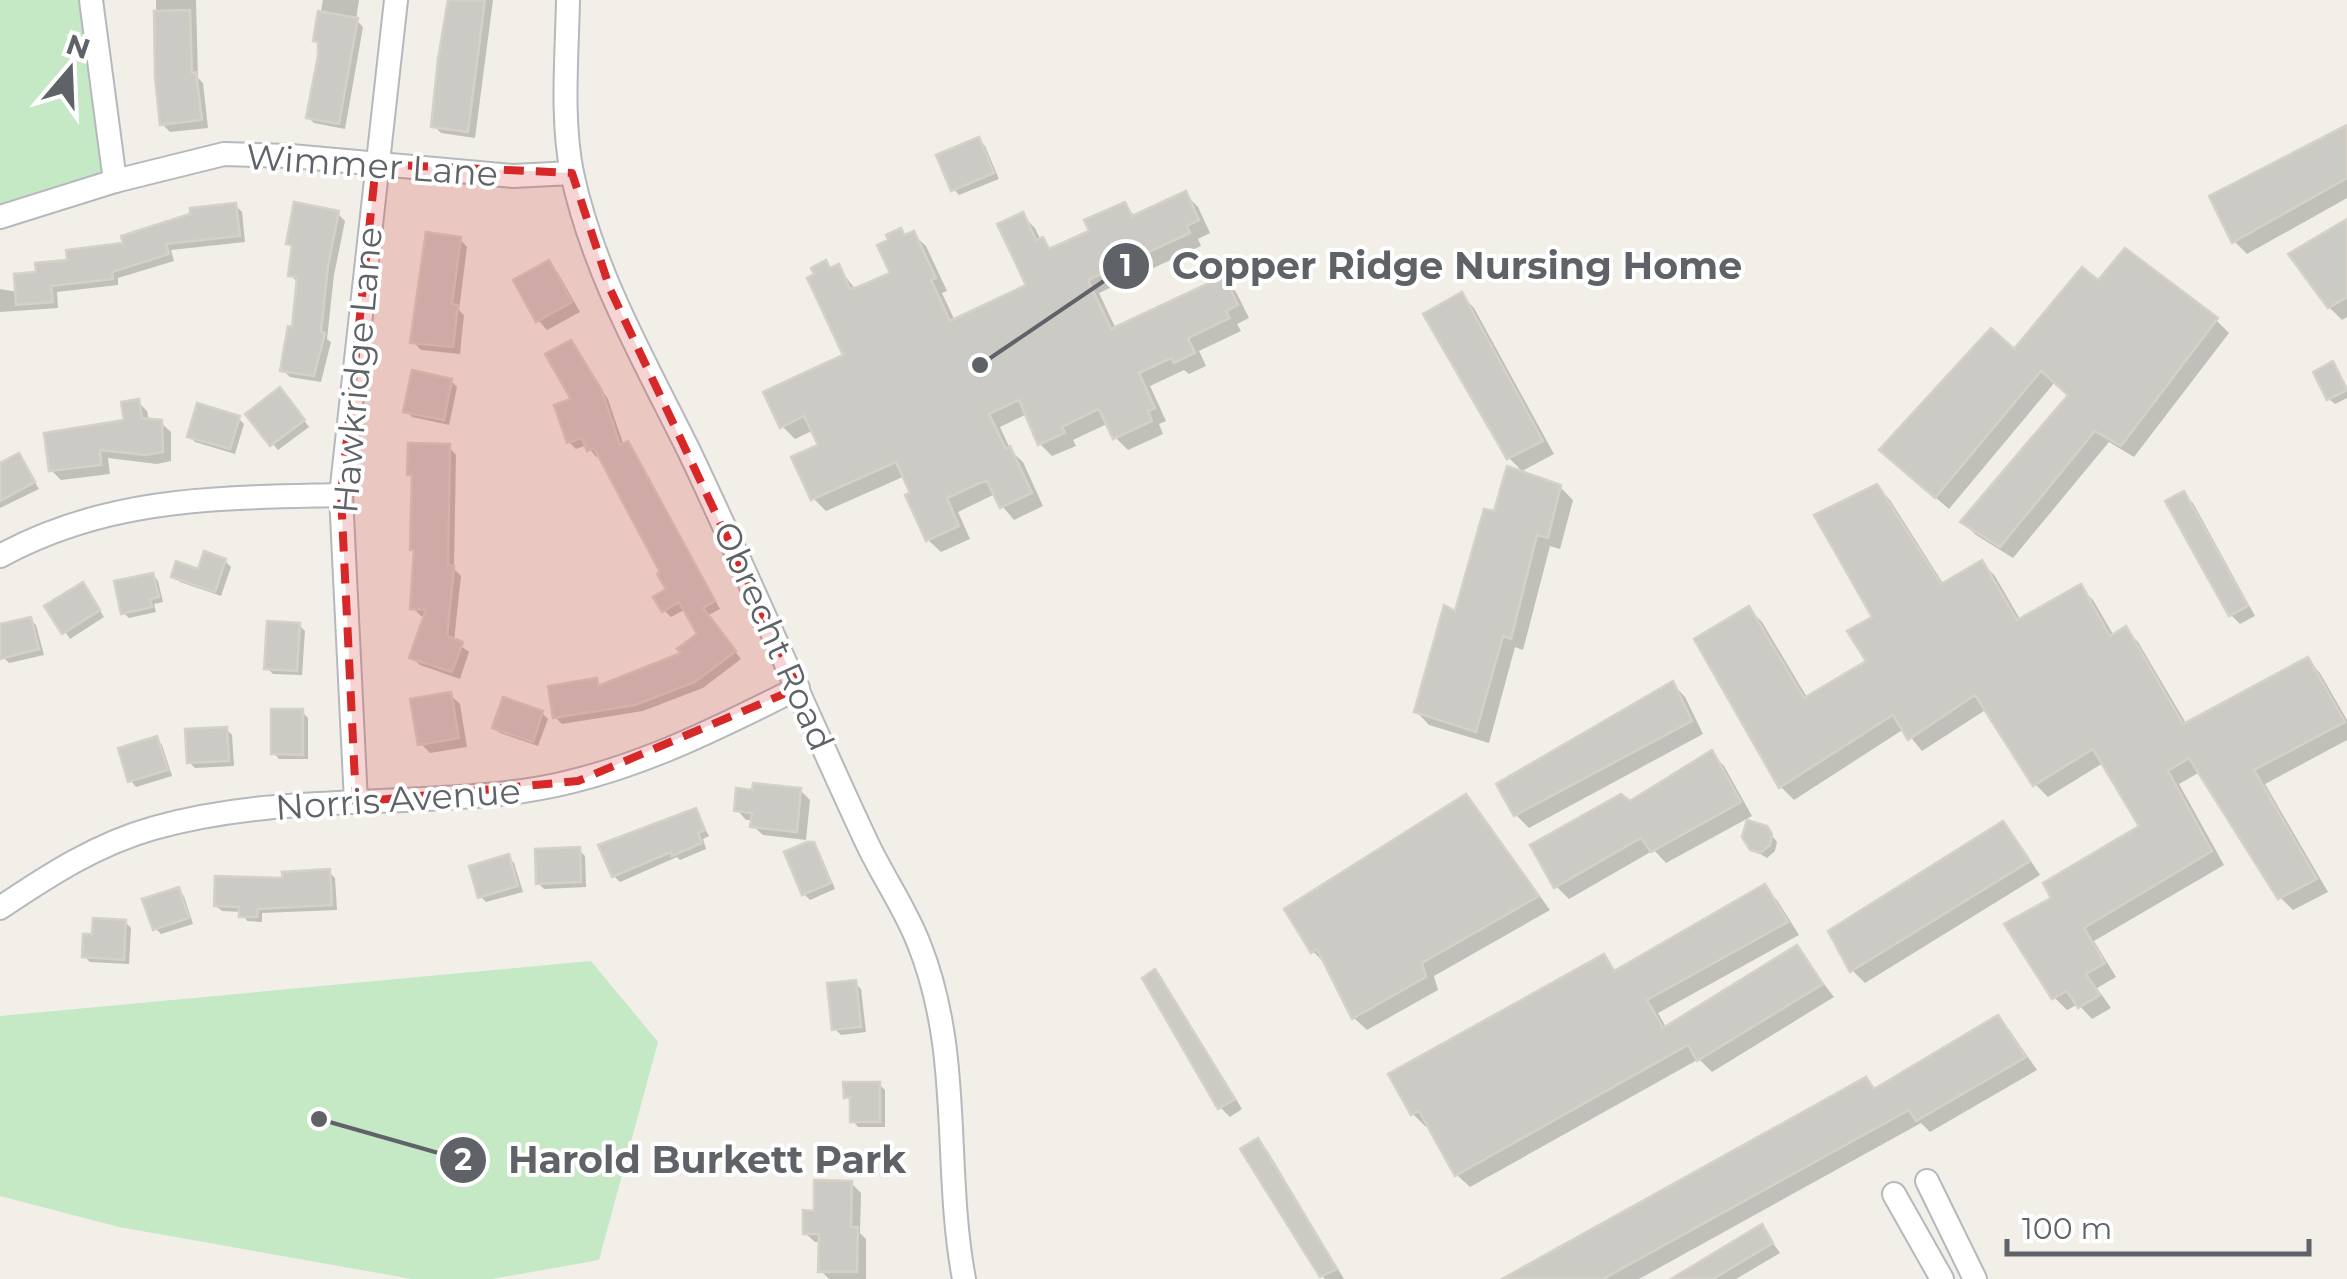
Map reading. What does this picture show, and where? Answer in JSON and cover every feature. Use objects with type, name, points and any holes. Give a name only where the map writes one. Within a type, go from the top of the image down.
[{"type":"street","points":[[90,0],[115,182]]},
{"type":"street","name":"Hawkridge Lane","points":[[356,802],[341,496],[396,0]]},
{"type":"street","name":"Obrecht Road","points":[[568,0],[567,110],[572,173],[610,288],[928,970],[949,1068],[964,1279]]},
{"type":"street","name":"Wimmer Lane","points":[[0,217],[224,154],[513,176],[572,173]]},
{"type":"street","points":[[0,556],[69,524],[180,501],[341,496]]},
{"type":"street","name":"Norris Avenue","points":[[0,908],[53,872],[100,847],[153,828],[228,812],[456,798],[578,780],[620,768],[718,729],[798,688]]},
{"type":"street","points":[[1927,1180],[1975,1279]]},
{"type":"street","points":[[1894,1194],[1942,1279]]},
{"type":"highlighted area","points":[[376,164],[572,173],[610,289],[798,688],[578,781],[356,802],[341,495]]},
{"type":"green space","points":[[0,0],[91,0],[115,181],[0,208]]},
{"type":"green space","points":[[591,961],[658,1042],[599,1260],[492,1279],[412,1279],[119,1227],[0,1196],[0,1016]]},
{"type":"building","points":[[448,0],[485,0],[468,132],[431,127]]},
{"type":"building","points":[[190,10],[192,73],[196,72],[202,120],[160,125],[154,11]]},
{"type":"building","points":[[318,11],[358,18],[339,124],[306,118],[318,56],[318,42],[313,41]]},
{"type":"building","points":[[2347,125],[2347,178],[2232,243],[2209,196]]},
{"type":"building","points":[[979,137],[994,173],[951,191],[936,155]]},
{"type":"building","points":[[1186,191],[1199,220],[1187,226],[1190,233],[1088,280],[1111,329],[1224,276],[1238,305],[1226,311],[1230,318],[1188,338],[1195,353],[1174,363],[1171,358],[1139,373],[1155,408],[1148,411],[1152,421],[1113,439],[1099,409],[1062,427],[1065,433],[1038,445],[1019,400],[989,414],[1006,449],[1010,446],[1032,493],[1000,508],[987,481],[980,483],[947,498],[959,526],[926,541],[905,495],[910,493],[896,462],[811,500],[791,457],[818,445],[804,416],[780,428],[763,392],[843,355],[807,278],[814,274],[811,268],[826,260],[830,268],[839,264],[850,289],[858,287],[890,273],[877,245],[888,240],[886,235],[901,228],[904,235],[914,231],[950,321],[1026,285],[997,224],[1023,212],[1036,240],[1043,237],[1049,249],[1089,231],[1084,220],[1125,202],[1132,216]]},
{"type":"building","points":[[294,202],[339,211],[328,266],[321,332],[325,333],[314,376],[280,371],[288,326],[292,327],[297,277],[288,276],[292,245],[286,244]]},
{"type":"building","points":[[236,203],[240,236],[166,244],[169,254],[112,272],[113,279],[51,286],[53,302],[16,305],[14,274],[36,272],[35,263],[67,260],[66,250],[123,243],[121,236],[190,214],[190,208]]},
{"type":"building","points":[[2347,219],[2347,297],[2328,308],[2288,254]]},
{"type":"building","points":[[426,232],[461,237],[452,304],[458,305],[453,347],[410,343]]},
{"type":"building","points":[[2125,248],[2218,318],[2121,446],[2095,431],[2000,547],[1960,522],[2068,395],[2041,371],[1935,498],[1879,450],[1991,328],[2014,349],[2082,267],[2098,280]]},
{"type":"building","points":[[549,260],[572,302],[536,322],[513,280]]},
{"type":"building","points":[[1462,292],[1543,441],[1507,459],[1423,314]]},
{"type":"building","points":[[571,340],[601,389],[620,445],[628,441],[715,601],[703,608],[736,651],[695,682],[635,705],[553,718],[548,686],[597,678],[598,686],[681,653],[677,649],[697,634],[679,602],[662,612],[653,597],[666,589],[657,574],[660,572],[594,448],[587,451],[582,438],[567,443],[554,405],[571,399],[545,354]]},
{"type":"building","points":[[2333,361],[2347,390],[2327,400],[2313,372]]},
{"type":"building","points":[[412,370],[452,379],[444,420],[403,412]]},
{"type":"building","points":[[280,387],[305,420],[270,446],[245,414]]},
{"type":"building","points":[[139,399],[142,418],[162,420],[163,452],[146,455],[100,450],[101,465],[49,471],[44,433],[124,420],[121,402]]},
{"type":"building","points":[[197,403],[240,416],[230,449],[187,437]]},
{"type":"building","points":[[408,443],[450,444],[448,565],[454,566],[447,636],[463,642],[452,672],[409,658],[426,610],[410,609],[414,550],[410,550],[412,475],[407,475]]},
{"type":"building","points":[[19,453],[35,482],[0,501],[0,463]]},
{"type":"building","points":[[1507,466],[1561,485],[1548,538],[1537,535],[1511,639],[1503,636],[1476,732],[1414,712],[1444,605],[1455,611],[1484,509],[1494,511]]},
{"type":"building","points":[[1877,484],[1941,584],[1982,560],[2017,620],[2081,584],[2110,636],[2126,626],[2183,724],[2308,657],[2345,722],[2254,770],[2317,879],[2278,899],[2189,758],[2168,771],[2212,851],[2084,928],[2105,963],[2086,974],[2100,995],[2078,1008],[2067,991],[2052,999],[2004,924],[2051,898],[2043,883],[2139,826],[2093,749],[2033,786],[1975,695],[1908,740],[1893,715],[1779,788],[1694,639],[1749,606],[1804,698],[1866,661],[1847,631],[1872,617],[1814,515]]},
{"type":"building","points":[[2184,491],[2248,606],[2229,616],[2165,501]]},
{"type":"building","points":[[204,551],[226,559],[215,592],[171,577],[176,561],[198,569]]},
{"type":"building","points":[[153,573],[159,597],[150,599],[152,607],[121,614],[114,581]]},
{"type":"building","points":[[83,582],[100,610],[62,634],[44,606]]},
{"type":"building","points":[[31,617],[39,649],[0,659],[0,624]]},
{"type":"building","points":[[267,621],[300,623],[297,671],[264,669]]},
{"type":"building","points":[[1673,681],[1692,721],[1514,816],[1496,784]]},
{"type":"building","points":[[451,692],[459,738],[418,745],[410,699]]},
{"type":"building","points":[[503,697],[543,711],[533,742],[492,728]]},
{"type":"building","points":[[271,709],[303,709],[303,755],[271,754]]},
{"type":"building","points":[[227,727],[229,761],[187,763],[185,729]]},
{"type":"building","points":[[157,736],[168,770],[128,782],[118,748]]},
{"type":"building","points":[[1712,750],[1741,802],[1651,852],[1641,838],[1554,888],[1530,845],[1621,794],[1630,801]]},
{"type":"building","points":[[753,783],[801,788],[797,832],[750,827],[752,813],[734,811],[736,788],[752,790]]},
{"type":"building","points":[[1466,794],[1539,896],[1422,963],[1426,977],[1352,1019],[1317,949],[1311,953],[1284,909]]},
{"type":"building","points":[[696,808],[705,830],[698,833],[702,843],[612,877],[598,845]]},
{"type":"building","points":[[1747,820],[1767,826],[1772,834],[1770,845],[1760,853],[1750,850],[1742,837]]},
{"type":"building","points":[[2003,821],[2030,861],[1850,972],[1828,931]]},
{"type":"building","points":[[814,842],[831,883],[802,895],[784,852]]},
{"type":"building","points":[[580,847],[581,882],[536,884],[535,849]]},
{"type":"building","points":[[509,854],[518,886],[478,898],[469,866]]},
{"type":"building","points":[[330,869],[332,905],[258,909],[257,917],[239,917],[239,907],[214,906],[215,876],[283,878],[282,872]]},
{"type":"building","points":[[1765,884],[1788,922],[1647,1000],[1663,1028],[1797,945],[1823,984],[1697,1061],[1688,1045],[1455,1176],[1419,1111],[1411,1115],[1388,1074],[1604,954],[1614,971]]},
{"type":"building","points":[[179,887],[189,918],[153,930],[142,899]]},
{"type":"building","points":[[93,918],[126,920],[124,960],[82,957],[83,934],[92,934]]},
{"type":"building","points":[[1155,969],[1235,1099],[1218,1109],[1142,978]]},
{"type":"building","points":[[856,980],[861,1027],[832,1030],[827,983]]},
{"type":"building","points":[[1998,1015],[2026,1057],[1916,1121],[1909,1110],[1603,1279],[1502,1279],[1866,1077],[1874,1089]]},
{"type":"building","points":[[843,1082],[880,1082],[880,1122],[850,1122],[850,1097],[844,1098]]},
{"type":"building","points":[[1258,1138],[1337,1269],[1320,1277],[1240,1149]]},
{"type":"building","points":[[814,1180],[852,1181],[851,1227],[858,1227],[857,1272],[818,1272],[819,1234],[803,1234],[803,1210],[814,1211]]},
{"type":"building","points":[[1762,1224],[1773,1243],[1713,1279],[1671,1279]]},
{"type":"place","name":"Copper Ridge Nursing Home","points":[[980,365]]},
{"type":"place","name":"Harold Burkett Park","points":[[319,1119]]}]
